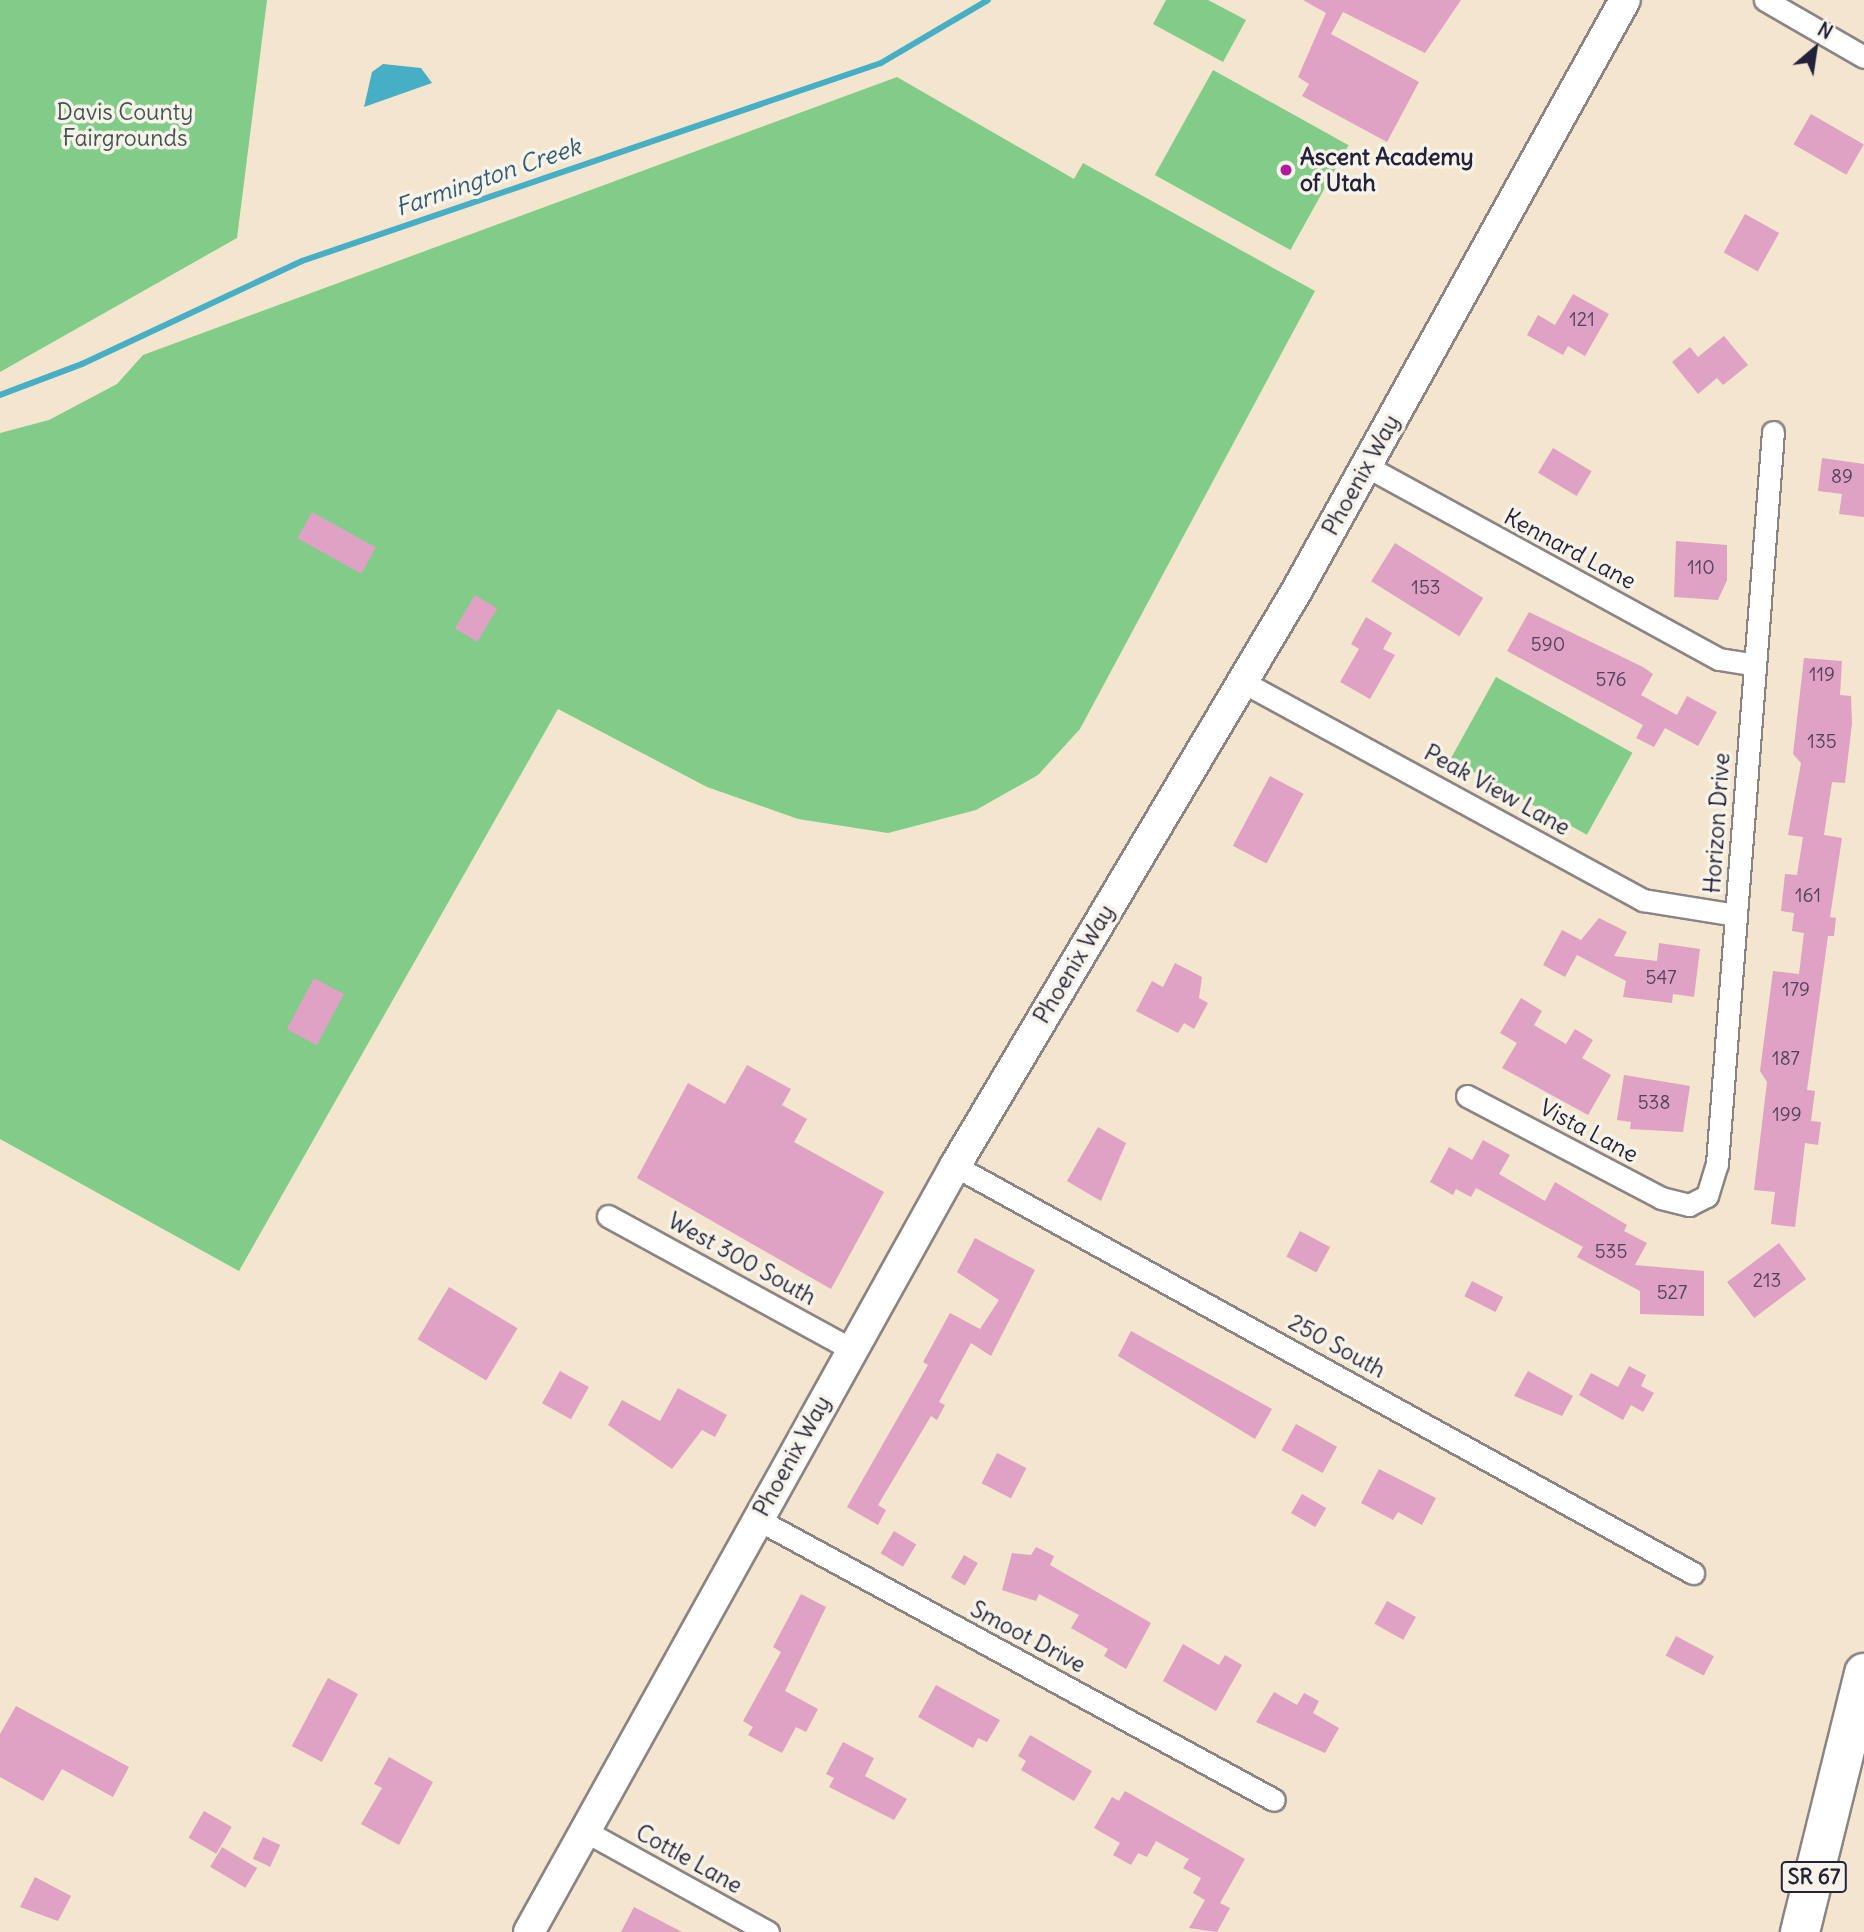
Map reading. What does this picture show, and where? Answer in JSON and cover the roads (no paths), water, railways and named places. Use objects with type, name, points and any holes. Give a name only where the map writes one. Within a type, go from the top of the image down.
[{"type":"highway","name":"SR 67","points":[[1800,1932],[1864,1673]]},
{"type":"street","name":"Phoenix Way","points":[[529,1932],[851,1349],[955,1166],[1244,682],[1625,0]]},
{"type":"street","points":[[1765,0],[1864,57]]},
{"type":"street","name":"Horizon Drive","points":[[1689,1205],[1707,1196],[1717,1164],[1773,432]]},
{"type":"street","name":"Kennard Lane","points":[[1366,467],[1719,659],[1755,665]]},
{"type":"street","name":"Peak View Lane","points":[[1244,682],[1643,900],[1736,915]]},
{"type":"street","name":"Vista Lane","points":[[1467,1096],[1661,1198],[1689,1205]]},
{"type":"street","name":"250 South","points":[[955,1166],[1693,1573]]},
{"type":"street","name":"West 300 South","points":[[608,1216],[851,1349]]},
{"type":"street","name":"Smoot Drive","points":[[757,1519],[1274,1800]]},
{"type":"street","name":"Cottle Lane","points":[[585,1831],[768,1932]]},
{"type":"water","points":[[383,64],[421,68],[432,83],[364,107],[372,72]]},
{"type":"waterway","name":"Farmington Creek","points":[[0,395],[82,364],[302,261],[881,63],[988,0]]},
{"type":"place","name":"Ascent Academy of Utah","points":[[1286,170]]},
{"type":"park label","name":"Davis County Fairgrounds","points":[[125,125]]}]
